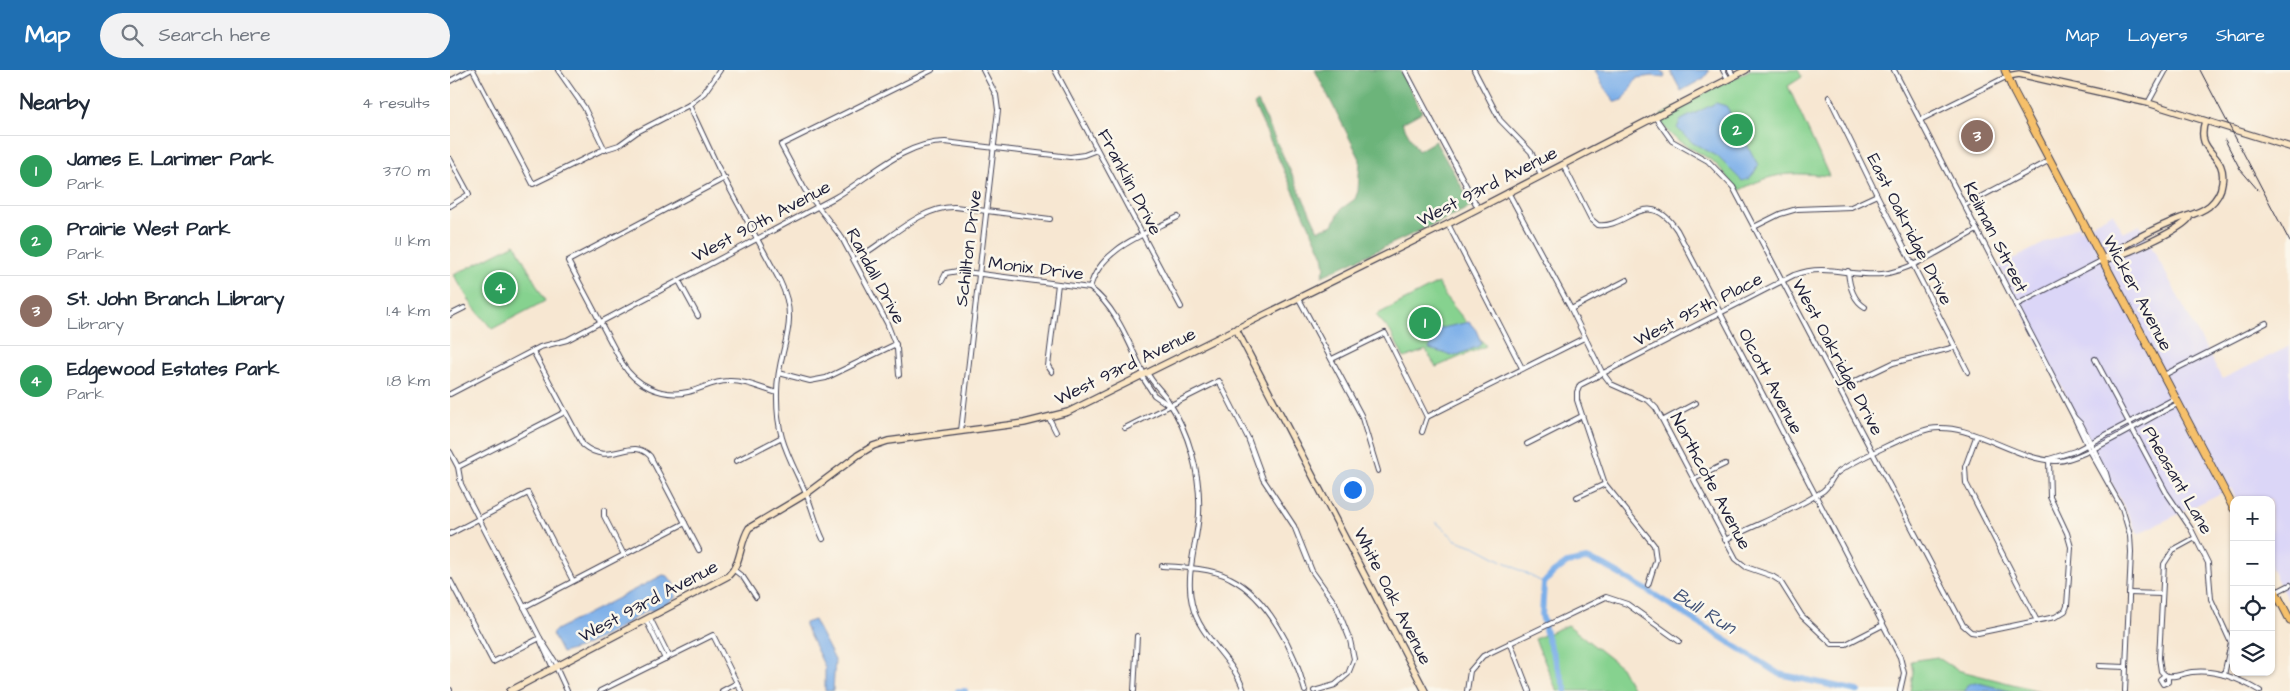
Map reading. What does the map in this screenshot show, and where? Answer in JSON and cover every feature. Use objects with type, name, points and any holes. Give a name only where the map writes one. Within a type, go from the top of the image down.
[{"type":"highway","name":"Wicker Avenue","points":[[2000,70],[2006,74],[2230,501]]},
{"type":"highway","points":[[2273,586],[2290,620]]},
{"type":"street","points":[[450,81],[472,70],[533,184],[619,145],[637,132],[689,106],[704,93],[720,70]]},
{"type":"street","points":[[558,70],[584,108],[605,150]]},
{"type":"street","name":"Randall Drive","points":[[899,375],[896,344],[854,260],[840,235],[817,208],[781,145],[932,70]]},
{"type":"street","name":"Schillton Drive","points":[[961,431],[997,103],[983,70]]},
{"type":"street","name":"Franklin Drive","points":[[1056,70],[1181,307]]},
{"type":"street","points":[[1405,70],[1478,208]]},
{"type":"street","points":[[1474,70],[1500,120],[1531,152],[1541,175]]},
{"type":"street","points":[[1723,70],[1731,78]]},
{"type":"street","points":[[1730,70],[1731,78]]},
{"type":"street","name":"West 93rd Avenue","points":[[510,691],[728,576],[734,570],[749,528],[806,494],[858,454],[873,446],[888,441],[1049,418],[1068,412],[1448,224],[1746,70]]},
{"type":"street","name":"Keilman Street","points":[[1894,70],[2123,511],[2129,530],[2131,552],[2125,691]]},
{"type":"street","points":[[2148,103],[2166,70]]},
{"type":"street","points":[[1920,120],[2006,74],[2019,74],[2148,103],[2290,147]]},
{"type":"street","name":"East Oakridge Drive","points":[[1829,97],[1968,372]]},
{"type":"street","points":[[689,106],[782,286],[790,310],[789,334],[778,374],[777,393],[780,438],[806,494],[823,539]]},
{"type":"street","name":"West Oakridge Drive","points":[[1655,117],[1672,140],[1708,161],[1727,180],[1754,227],[1963,625],[1970,632],[2037,621]]},
{"type":"street","points":[[2016,305],[2103,260],[2116,258],[2186,223],[2189,218],[2216,198],[2222,184],[2220,163],[2203,142],[2201,134],[2205,121]]},
{"type":"street","points":[[2203,142],[2205,131],[2213,125],[2218,125]]},
{"type":"street","name":"West 90th Avenue","points":[[450,394],[533,350],[544,345],[563,341],[679,281],[817,208],[846,191],[876,169],[925,145],[945,142],[1070,157],[1084,155],[1097,150]]},
{"type":"street","points":[[450,159],[469,194],[450,206]]},
{"type":"street","points":[[1965,205],[2050,160]]},
{"type":"street","name":"Olcott Avenue","points":[[1563,164],[1591,219],[1598,225],[1609,224],[1638,210],[1653,211],[1666,217],[1677,230],[1903,665],[1904,678],[1900,691]]},
{"type":"street","points":[[725,178],[568,261],[627,371],[637,381],[650,388],[682,393],[717,382],[736,381],[777,393]]},
{"type":"street","name":"Northcote Avenue","points":[[1508,192],[1571,309],[1602,372],[1611,384],[1649,402],[1664,420],[1725,540],[1741,563],[1772,576],[1783,584],[1802,616],[1829,643],[1843,644],[1883,624]]},
{"type":"street","points":[[1754,227],[1797,208],[1851,207],[1877,195]]},
{"type":"street","points":[[854,260],[883,243],[905,226],[936,210],[952,207],[1050,219]]},
{"type":"street","points":[[1090,288],[1097,269],[1110,254],[1178,217]]},
{"type":"street","points":[[1448,224],[1522,368]]},
{"type":"street","name":"West 95th Place","points":[[1582,416],[1576,397],[1577,390],[1582,383],[1782,281],[1815,270],[1884,274],[1912,264],[1977,230]]},
{"type":"street","name":"Monix Drive","points":[[942,281],[946,273],[958,271],[1090,288],[1103,298],[1113,312],[1144,374],[1170,406],[1190,449],[1198,484],[1199,514],[1191,569],[1191,597],[1198,622],[1210,641],[1232,666],[1244,691]]},
{"type":"street","points":[[1848,271],[1851,288],[1858,301],[1865,307]]},
{"type":"street","points":[[1571,309],[1627,280]]},
{"type":"street","points":[[679,281],[698,316]]},
{"type":"street","points":[[1052,372],[1048,366],[1058,284]]},
{"type":"street","points":[[1298,297],[1361,416],[1378,471]]},
{"type":"street","points":[[450,315],[464,308]]},
{"type":"street","points":[[2164,375],[2266,323]]},
{"type":"street","name":"White Oak Avenue","points":[[1236,328],[1425,691]]},
{"type":"street","points":[[1332,359],[1385,333],[1427,417]]},
{"type":"street","points":[[1422,432],[1427,417],[1584,338]]},
{"type":"street","points":[[778,374],[810,381],[826,378],[896,344]]},
{"type":"street","points":[[1839,389],[1893,363],[1954,347]]},
{"type":"street","points":[[533,350],[581,442],[592,451],[610,455],[634,448],[648,454],[699,550]]},
{"type":"street","name":"Pheasant Lane","points":[[2095,359],[2166,492],[2195,538],[2209,566],[2211,599],[2230,641],[2230,650],[2224,675]]},
{"type":"street","points":[[1125,428],[1220,381],[1248,438],[1263,480],[1294,526],[1314,574],[1339,611],[1350,640],[1354,654],[1352,667],[1347,676],[1338,683],[1314,691]]},
{"type":"street","points":[[1725,540],[1815,495],[1826,488],[1839,472],[1915,434],[1934,429],[1954,429],[2029,457],[2055,461],[2066,459],[2129,422],[2178,401]]},
{"type":"street","points":[[2090,446],[2132,428],[2178,401]]},
{"type":"street","points":[[1664,420],[1696,403]]},
{"type":"street","points":[[458,467],[564,412]]},
{"type":"street","points":[[1527,444],[1582,416],[1605,484],[1654,545],[1656,560],[1648,585]]},
{"type":"street","points":[[1049,418],[1056,432]]},
{"type":"street","points":[[1976,437],[1965,468],[1965,481],[2037,621],[2055,617],[2065,611],[2069,601],[2071,546],[2050,497],[2048,459]]},
{"type":"street","points":[[736,461],[780,438]]},
{"type":"street","points":[[450,452],[458,467],[461,484],[478,519],[567,691]]},
{"type":"street","points":[[1694,479],[1725,464]]},
{"type":"street","points":[[1577,497],[1605,484]]},
{"type":"street","points":[[450,534],[528,492],[574,581]]},
{"type":"street","points":[[604,510],[604,516],[624,555]]},
{"type":"street","points":[[524,607],[685,523]]},
{"type":"street","points":[[2195,538],[2175,548],[2167,558],[2163,568],[2159,658],[2161,671],[2166,676],[2198,672],[2224,675],[2245,682],[2260,691]]},
{"type":"street","points":[[1162,566],[1228,576],[1257,600],[1283,636],[1297,664],[1305,691]]},
{"type":"street","points":[[734,570],[743,577],[756,596]]},
{"type":"street","points":[[450,580],[493,662],[540,638]]},
{"type":"street","points":[[2276,592],[2290,585]]},
{"type":"street","points":[[2129,593],[2162,594]]},
{"type":"street","points":[[1467,691],[1468,676],[1476,662],[1483,656],[1542,626],[1609,596],[1627,604],[1679,641]]},
{"type":"street","points":[[648,619],[667,657]]},
{"type":"street","points":[[600,691],[713,634],[741,691]]},
{"type":"street","points":[[1134,691],[1137,636]]},
{"type":"street","points":[[1510,642],[1529,691]]},
{"type":"street","points":[[2099,666],[2126,668]]},
{"type":"street","points":[[722,691],[737,683]]},
{"type":"shaded area","points":[[2113,213],[2123,233],[2140,225],[2222,379],[2290,346],[2290,605],[2275,576],[2275,496],[2235,496],[2231,488],[2138,534],[1999,266],[2078,226],[2080,230]]},
{"type":"green space","points":[[1315,70],[1400,70],[1422,112],[1402,123],[1418,151],[1435,141],[1473,206],[1322,276],[1325,267],[1323,256],[1254,105],[1258,102],[1318,230],[1333,225],[1341,209],[1355,199],[1358,191],[1360,159]]},
{"type":"green space","points":[[1750,70],[1798,70],[1802,77],[1788,86],[1829,176],[1782,175],[1762,180],[1738,191],[1716,164],[1672,136],[1660,122],[1661,115]]},
{"type":"green space","points":[[515,244],[545,301],[492,329],[472,305],[454,275]]},
{"type":"green space","points":[[1438,283],[1445,296],[1486,346],[1436,367],[1426,350],[1404,358],[1390,331],[1376,315]]},
{"type":"green space","points":[[1568,625],[1621,667],[1634,691],[1557,691],[1535,639]]},
{"type":"green space","points":[[1937,657],[1957,670],[2040,691],[1910,691],[1913,673],[1911,661]]},
{"type":"water","points":[[1595,70],[1662,70],[1665,76],[1664,78],[1652,76],[1637,78],[1623,100],[1615,102],[1603,86]]},
{"type":"water","points":[[1673,70],[1710,70],[1704,78],[1681,91],[1671,72]]},
{"type":"water","points":[[1716,103],[1726,106],[1758,165],[1756,171],[1748,179],[1742,181],[1717,156],[1693,143],[1677,128],[1681,120]]},
{"type":"water","points":[[1469,322],[1476,330],[1481,342],[1479,346],[1455,356],[1429,349],[1438,329]]},
{"type":"water","points":[[663,575],[668,576],[674,584],[676,597],[661,609],[646,611],[614,631],[579,648],[562,653],[552,634],[556,630]]},
{"type":"water","points":[[814,620],[835,660],[833,691],[825,691],[825,667],[805,626],[805,623]]},
{"type":"water","points":[[1975,682],[2009,691],[1964,691],[1967,685]]},
{"type":"waterway","name":"Bull Run","points":[[1436,522],[1456,540],[1476,547],[1544,583]]},
{"type":"waterway","name":"Bull Run","points":[[1566,691],[1547,637],[1542,615],[1544,583],[1553,573],[1567,563],[1587,559],[1605,566],[1645,589],[1779,674],[1858,691]]},
{"type":"waterway","name":"Bull Run","points":[[958,691],[965,691]]},
{"type":"railway","points":[[2200,70],[2290,242]]},
{"type":"railway","points":[[2225,140],[2240,169],[2258,190]]},
{"type":"place","name":"Prairie West Park","points":[[1737,130]]},
{"type":"place","name":"St. John Branch Library","points":[[1977,136]]},
{"type":"place","name":"Edgewood Estates Park","points":[[500,288]]},
{"type":"place","name":"James E. Larimer Park","points":[[1425,323]]}]
